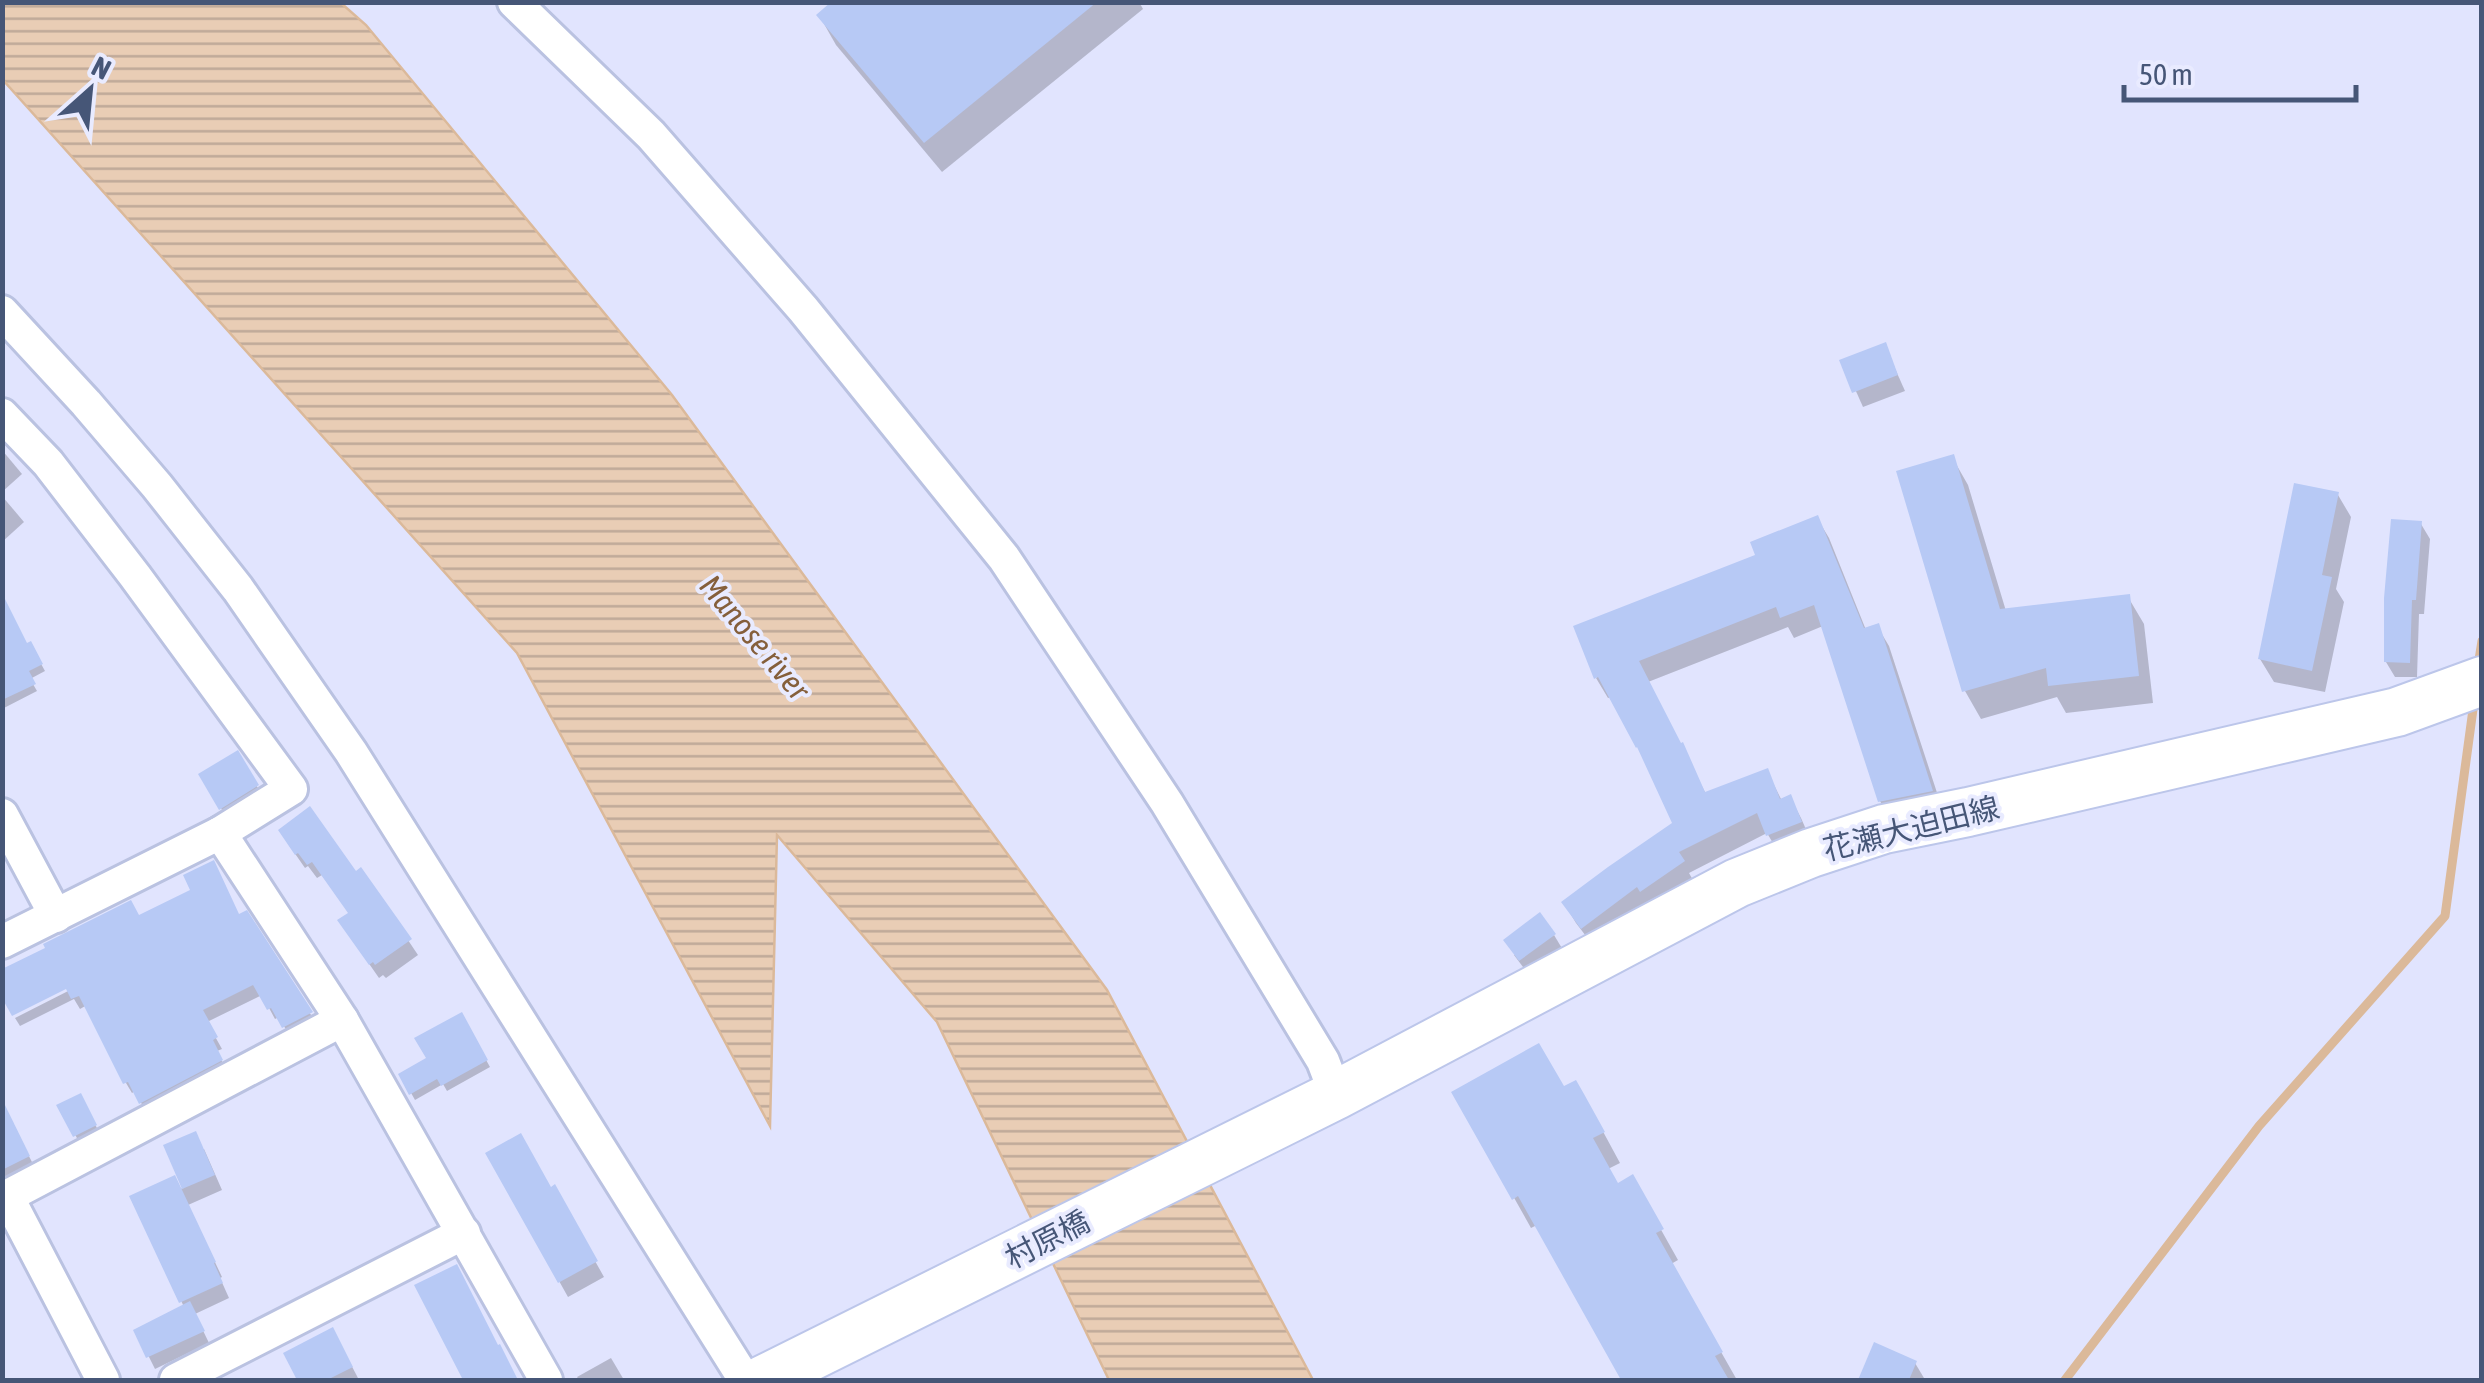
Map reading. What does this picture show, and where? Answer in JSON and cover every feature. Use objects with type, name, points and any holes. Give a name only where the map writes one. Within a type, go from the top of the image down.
[{"type":"street","points":[[514,2],[651,135],[803,309],[1004,558],[1168,804],[1323,1061],[1330,1098]]},
{"type":"street","points":[[2,312],[86,403],[238,589],[352,752],[760,1379]]},
{"type":"street","points":[[2,415],[48,463],[135,576],[290,790],[220,833],[2,942]]},
{"type":"street","name":"花瀬大迫田線","points":[[1330,1098],[1737,883],[1810,854],[1884,829],[2397,712],[2482,682]]},
{"type":"street","points":[[2,815],[56,916]]},
{"type":"street","points":[[220,833],[342,1020],[546,1380]]},
{"type":"street","points":[[103,1380],[5,1198],[342,1020]]},
{"type":"street","name":"村原橋","points":[[760,1379],[1330,1098]]},
{"type":"street","points":[[176,1380],[464,1234]]},
{"type":"water","name":"Manose river","points":[[2,3],[341,3],[366,25],[672,395],[1107,990],[1313,1380],[1109,1380],[937,1022],[777,835],[770,1126],[517,653],[3,80]]},
{"type":"building","points":[[831,2],[1097,2],[924,143],[816,15]]},
{"type":"building","points":[[1886,342],[1898,375],[1852,393],[1839,360]]},
{"type":"building","points":[[1954,454],[2000,609],[2130,594],[2139,676],[2048,686],[2046,668],[1962,692],[1896,471]]},
{"type":"building","points":[[2294,483],[2339,492],[2322,575],[2332,577],[2312,671],[2258,659]]},
{"type":"building","points":[[1818,515],[1864,628],[1879,623],[1933,791],[1878,802],[1814,605],[1780,618],[1776,607],[1639,661],[1705,792],[1768,768],[1780,799],[1791,794],[1802,822],[1766,836],[1757,813],[1679,852],[1685,861],[1640,892],[1637,887],[1581,929],[1561,902],[1672,823],[1637,747],[1598,677],[1594,679],[1573,626],[1755,555],[1750,542]]},
{"type":"building","points":[[2391,519],[2422,521],[2416,600],[2412,600],[2410,663],[2384,662],[2384,598]]},
{"type":"building","points":[[2,593],[27,643],[31,641],[43,664],[29,671],[36,684],[2,700]]},
{"type":"building","points":[[238,750],[259,785],[219,810],[198,774]]},
{"type":"building","points":[[310,806],[356,871],[361,867],[412,939],[375,965],[369,965],[337,920],[348,913],[312,862],[307,865],[298,853],[295,855],[278,830]]},
{"type":"building","points":[[214,860],[239,914],[247,910],[313,1012],[282,1028],[253,985],[203,1010],[218,1037],[213,1040],[223,1060],[139,1104],[128,1082],[123,1084],[79,996],[71,999],[66,989],[12,1016],[2,998],[2,969],[131,900],[139,915],[190,890],[183,875]]},
{"type":"building","points":[[1540,912],[1556,934],[1519,961],[1503,940]]},
{"type":"building","points":[[462,1012],[488,1060],[441,1086],[437,1079],[409,1095],[398,1074],[426,1058],[414,1038]]},
{"type":"building","points":[[1539,1043],[1564,1086],[1576,1080],[1584,1094],[1605,1132],[1593,1138],[1618,1183],[1633,1174],[1664,1229],[1656,1233],[1723,1352],[1715,1356],[1729,1380],[1621,1380],[1518,1196],[1512,1200],[1451,1092]]},
{"type":"building","points":[[81,1093],[97,1125],[73,1137],[56,1105]]},
{"type":"building","points":[[2,1099],[30,1156],[2,1170]]},
{"type":"building","points":[[196,1131],[215,1175],[182,1189],[163,1145]]},
{"type":"building","points":[[521,1133],[598,1261],[558,1283],[485,1153]]},
{"type":"building","points":[[175,1175],[223,1283],[179,1303],[129,1196]]},
{"type":"building","points":[[457,1264],[518,1380],[463,1380],[414,1285]]},
{"type":"building","points":[[190,1301],[205,1331],[146,1358],[133,1330]]},
{"type":"building","points":[[333,1327],[353,1367],[327,1380],[297,1380],[283,1353]]},
{"type":"building","points":[[1874,1342],[1917,1361],[1909,1380],[1858,1380]]},
{"type":"waterway","points":[[2478,666],[2482,641]]},
{"type":"waterway","points":[[2065,1380],[2259,1126],[2445,916],[2474,702]]}]
